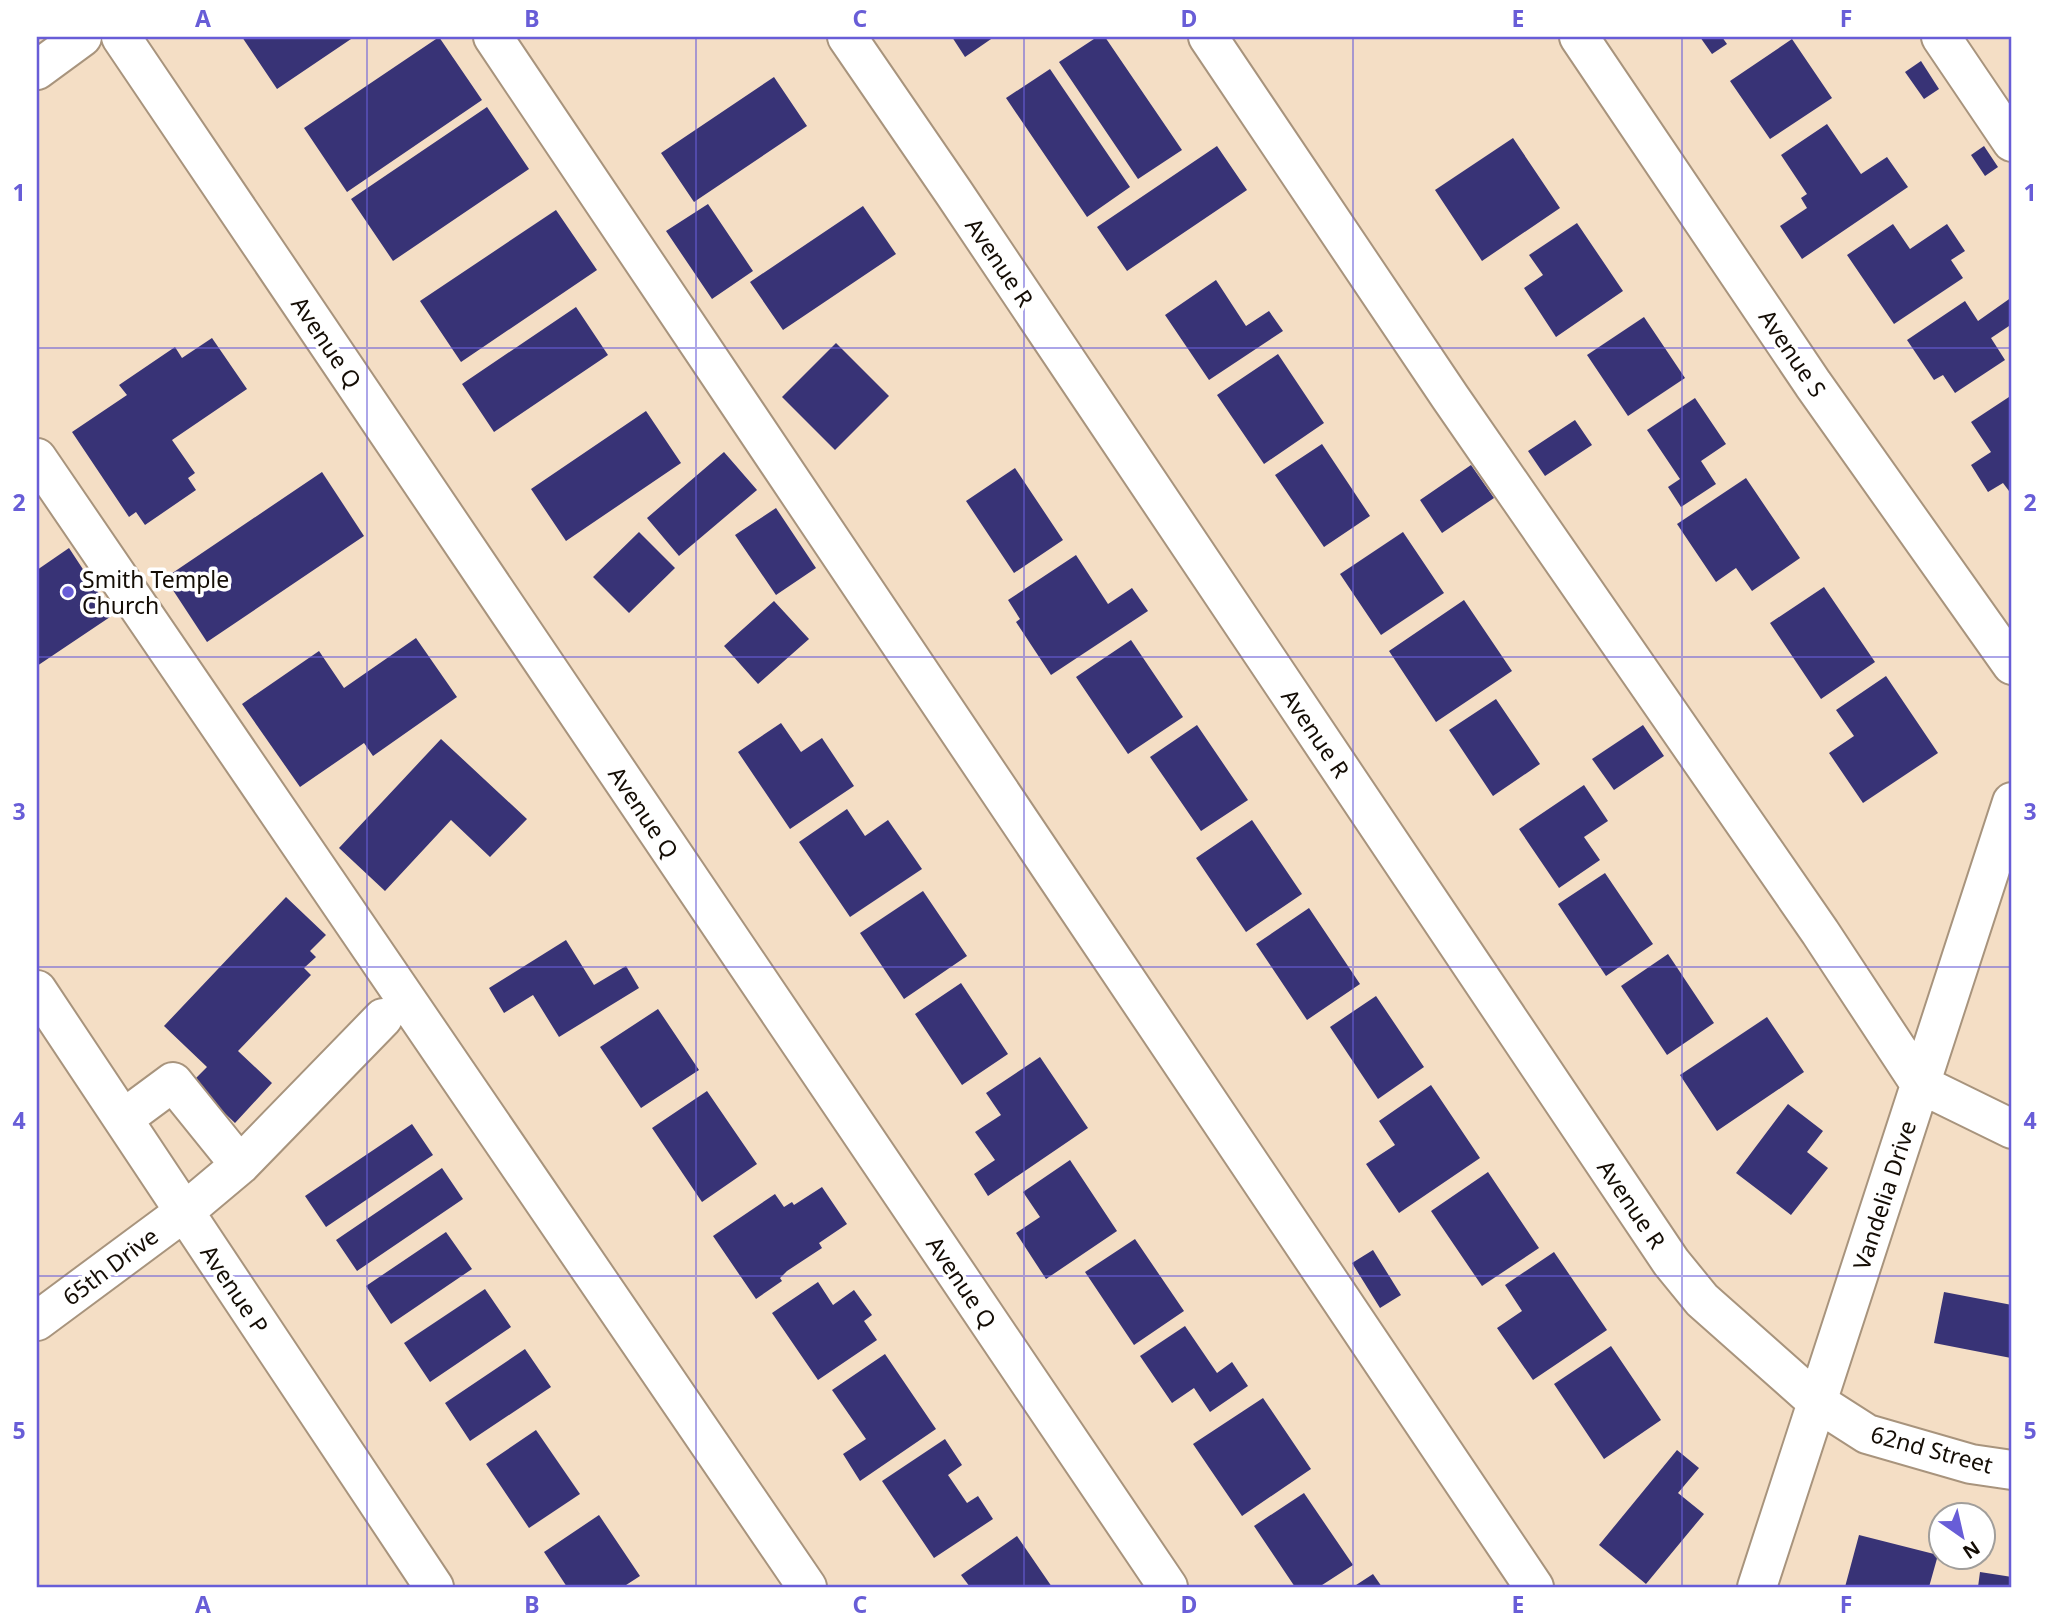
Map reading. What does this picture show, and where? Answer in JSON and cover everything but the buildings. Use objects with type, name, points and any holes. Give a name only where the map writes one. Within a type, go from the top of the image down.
[{"type":"street","points":[[37,70],[82,37]]},
{"type":"street","name":"Avenue Q","points":[[121,37],[1168,1587]]},
{"type":"street","points":[[493,37],[1534,1587]]},
{"type":"street","name":"Avenue R","points":[[847,37],[1671,1262],[1702,1300],[1817,1402]]},
{"type":"street","points":[[1208,37],[1450,397],[1820,932],[1920,1084],[2012,1129]]},
{"type":"street","name":"Avenue S","points":[[1579,37],[1813,384],[2012,665]]},
{"type":"street","points":[[1941,37],[2012,142]]},
{"type":"street","points":[[37,458],[807,1587]]},
{"type":"street","name":"Vandelia Drive","points":[[1757,1587],[2012,803]]},
{"type":"street","name":"Avenue P","points":[[37,990],[434,1587]]},
{"type":"street","name":"65th Drive","points":[[37,1321],[184,1212],[240,1165],[383,1018]]},
{"type":"street","points":[[123,1119],[173,1082],[240,1165]]},
{"type":"street","name":"62nd Street","points":[[1817,1402],[1867,1434],[1971,1464],[2012,1470]]},
{"type":"place","name":"Smith Temple Church","points":[[68,592]]}]
